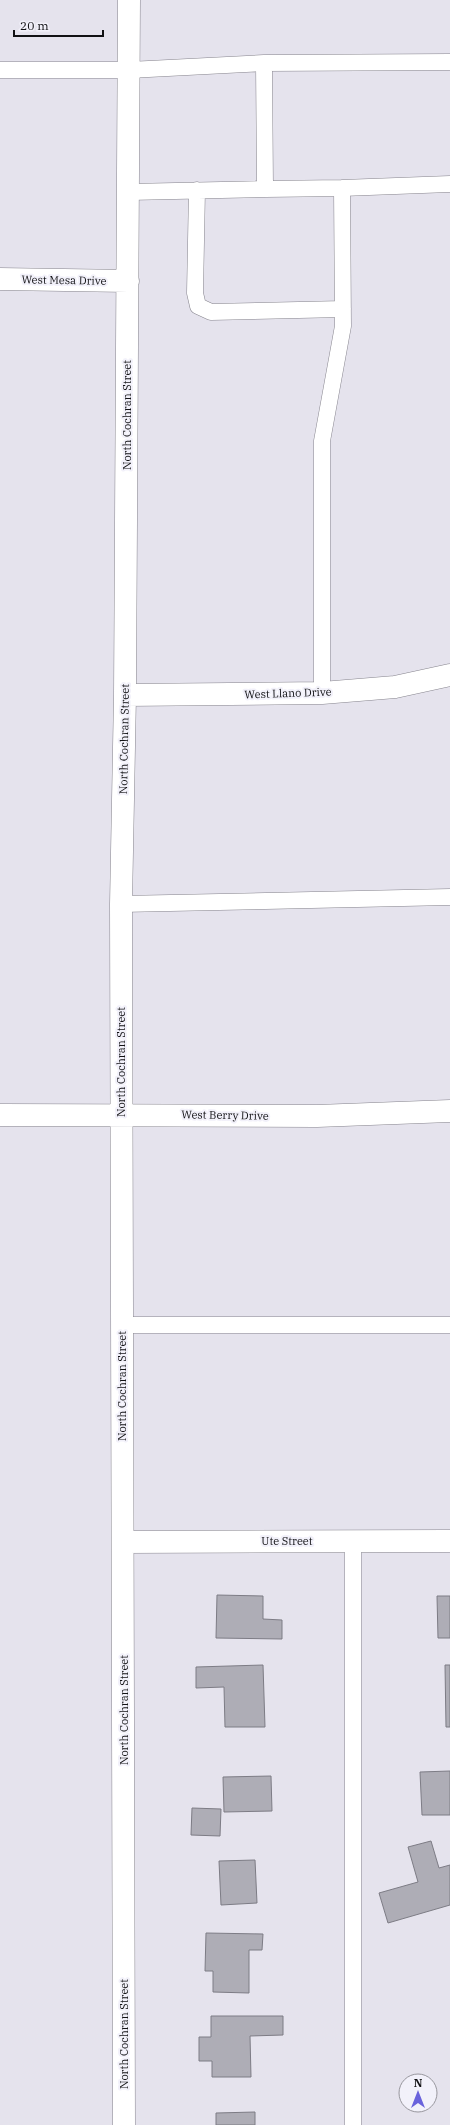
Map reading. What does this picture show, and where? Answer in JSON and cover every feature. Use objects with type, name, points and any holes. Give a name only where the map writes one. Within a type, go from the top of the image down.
[{"type":"street","name":"North Cochran Street","points":[[124,2125],[121,904],[125,695],[129,0]]},
{"type":"street","name":"West Mesa Drive","points":[[0,279],[128,281]]},
{"type":"street","name":"West Llano Drive","points":[[125,695],[322,693],[395,687],[450,675]]},
{"type":"street","name":"West Berry Drive","points":[[0,1115],[121,1114],[317,1116],[450,1110]]},
{"type":"street","name":"Ute Street","points":[[123,1542],[450,1541]]},
{"type":"lane","points":[[0,70],[129,70],[264,63],[450,62]]},
{"type":"lane","points":[[264,63],[266,188]]},
{"type":"lane","points":[[129,192],[266,188],[342,188],[450,184]]},
{"type":"lane","points":[[322,693],[322,441],[343,326],[342,188]]},
{"type":"lane","points":[[197,190],[195,293],[198,306],[211,312],[343,310]]},
{"type":"lane","points":[[121,904],[450,897]]},
{"type":"lane","points":[[122,1325],[450,1325]]},
{"type":"lane","points":[[353,1541],[353,2125]]},
{"type":"building","points":[[217,1595],[263,1596],[263,1619],[282,1620],[282,1639],[216,1638]]},
{"type":"building","points":[[437,1596],[450,1596],[450,1638],[438,1638]]},
{"type":"building","points":[[263,1665],[265,1727],[225,1727],[224,1687],[196,1688],[196,1667]]},
{"type":"building","points":[[445,1665],[450,1665],[450,1727],[446,1727]]},
{"type":"building","points":[[450,1771],[450,1815],[422,1815],[420,1772]]},
{"type":"building","points":[[271,1776],[272,1811],[224,1812],[223,1777]]},
{"type":"building","points":[[192,1808],[221,1809],[220,1836],[191,1835]]},
{"type":"building","points":[[431,1841],[439,1868],[450,1865],[450,1905],[388,1923],[379,1893],[418,1882],[408,1847]]},
{"type":"building","points":[[255,1860],[257,1903],[221,1905],[219,1861]]},
{"type":"building","points":[[206,1933],[263,1934],[262,1950],[249,1950],[249,1993],[213,1992],[213,1971],[205,1971]]},
{"type":"building","points":[[211,2016],[283,2016],[283,2035],[250,2036],[251,2077],[212,2077],[212,2061],[199,2061],[199,2037],[211,2037]]},
{"type":"building","points":[[255,2112],[255,2125],[216,2125],[216,2113]]}]
